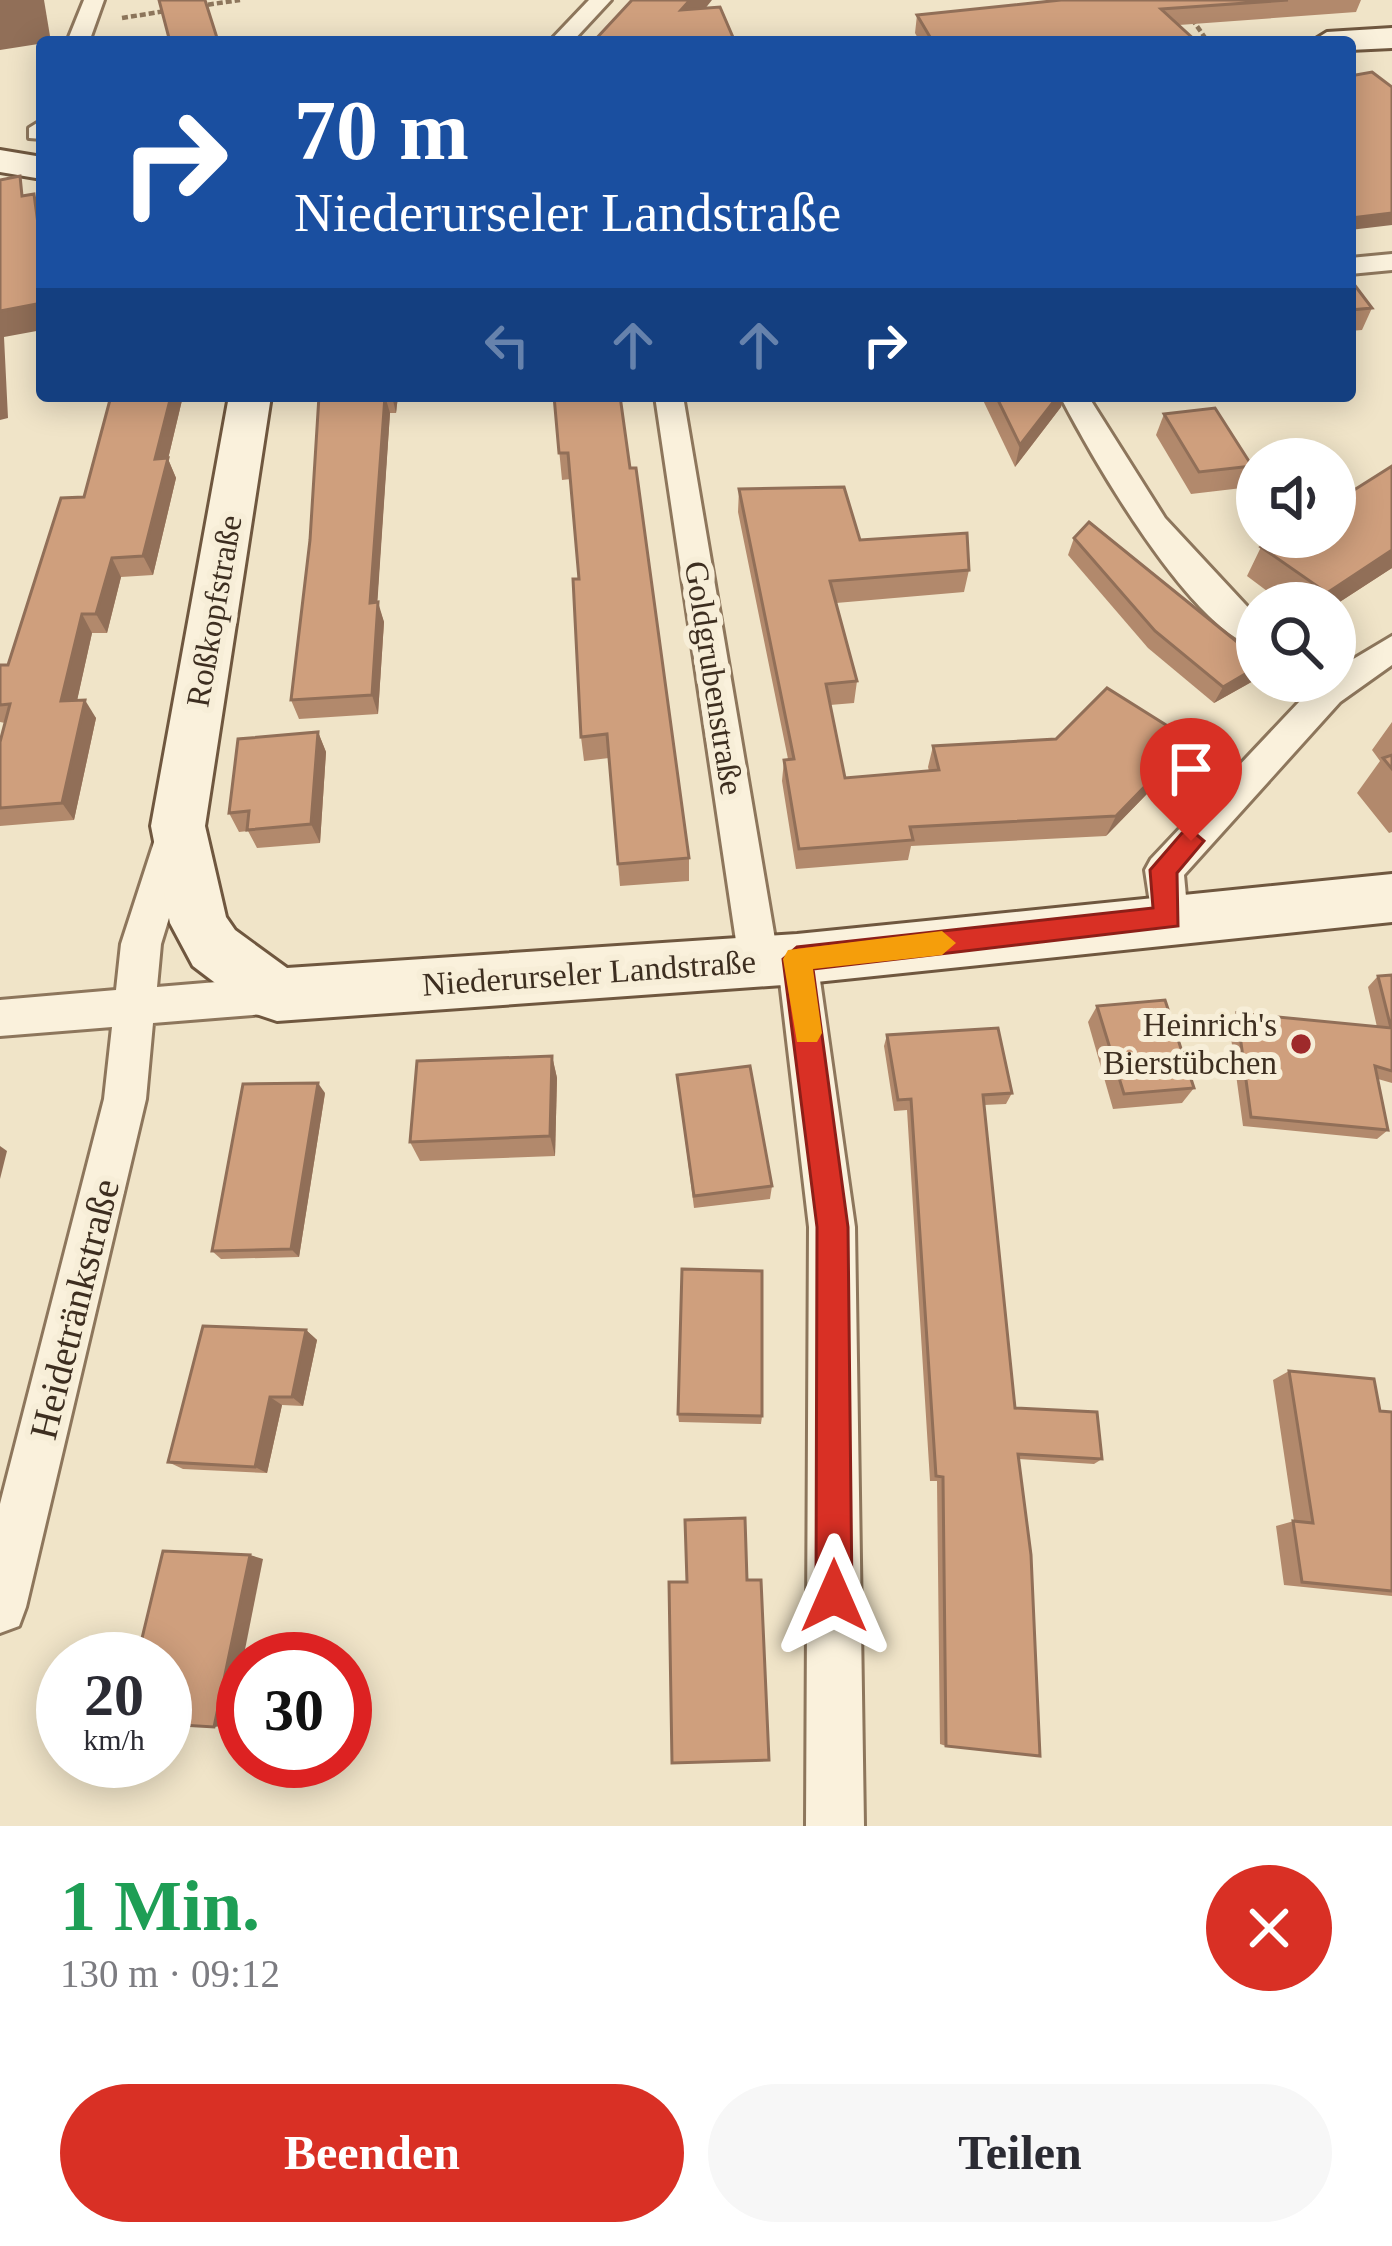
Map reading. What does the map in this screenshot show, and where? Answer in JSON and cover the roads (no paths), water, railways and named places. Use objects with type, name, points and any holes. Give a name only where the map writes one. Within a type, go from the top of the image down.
[{"type":"main road","points":[[1356,40],[1392,38]]},
{"type":"main road","points":[[0,130],[36,139]]},
{"type":"main road","points":[[0,160],[36,142]]},
{"type":"main road","name":"Roßkopfstraße","points":[[249,402],[178,826],[199,923],[214,948],[277,995]]},
{"type":"main road","name":"Niederurseler Landstraße","points":[[277,995],[778,960],[1392,898]]},
{"type":"street","points":[[80,36],[94,0]]},
{"type":"street","points":[[566,36],[601,0]]},
{"type":"street","points":[[1356,265],[1392,262]]},
{"type":"street","name":"Goldgrubenstraße","points":[[670,402],[832,1227],[835,1826]]},
{"type":"street","points":[[1078,402],[1124,489],[1210,597],[1236,619]]},
{"type":"street","points":[[1356,668],[1392,648]]},
{"type":"street","points":[[1168,918],[1164,870],[1307,702]]},
{"type":"street","name":"Roßkopfstraße","points":[[134,1009],[141,944],[178,826]]},
{"type":"street","name":"Niederurseler Landstraße","points":[[0,1018],[277,995]]},
{"type":"street","name":"Heidetränkstraße","points":[[0,1607],[125,1099],[134,1009]]},
{"type":"place","name":"Heinrich's Bierstübchen","points":[[1301,1044]]}]
